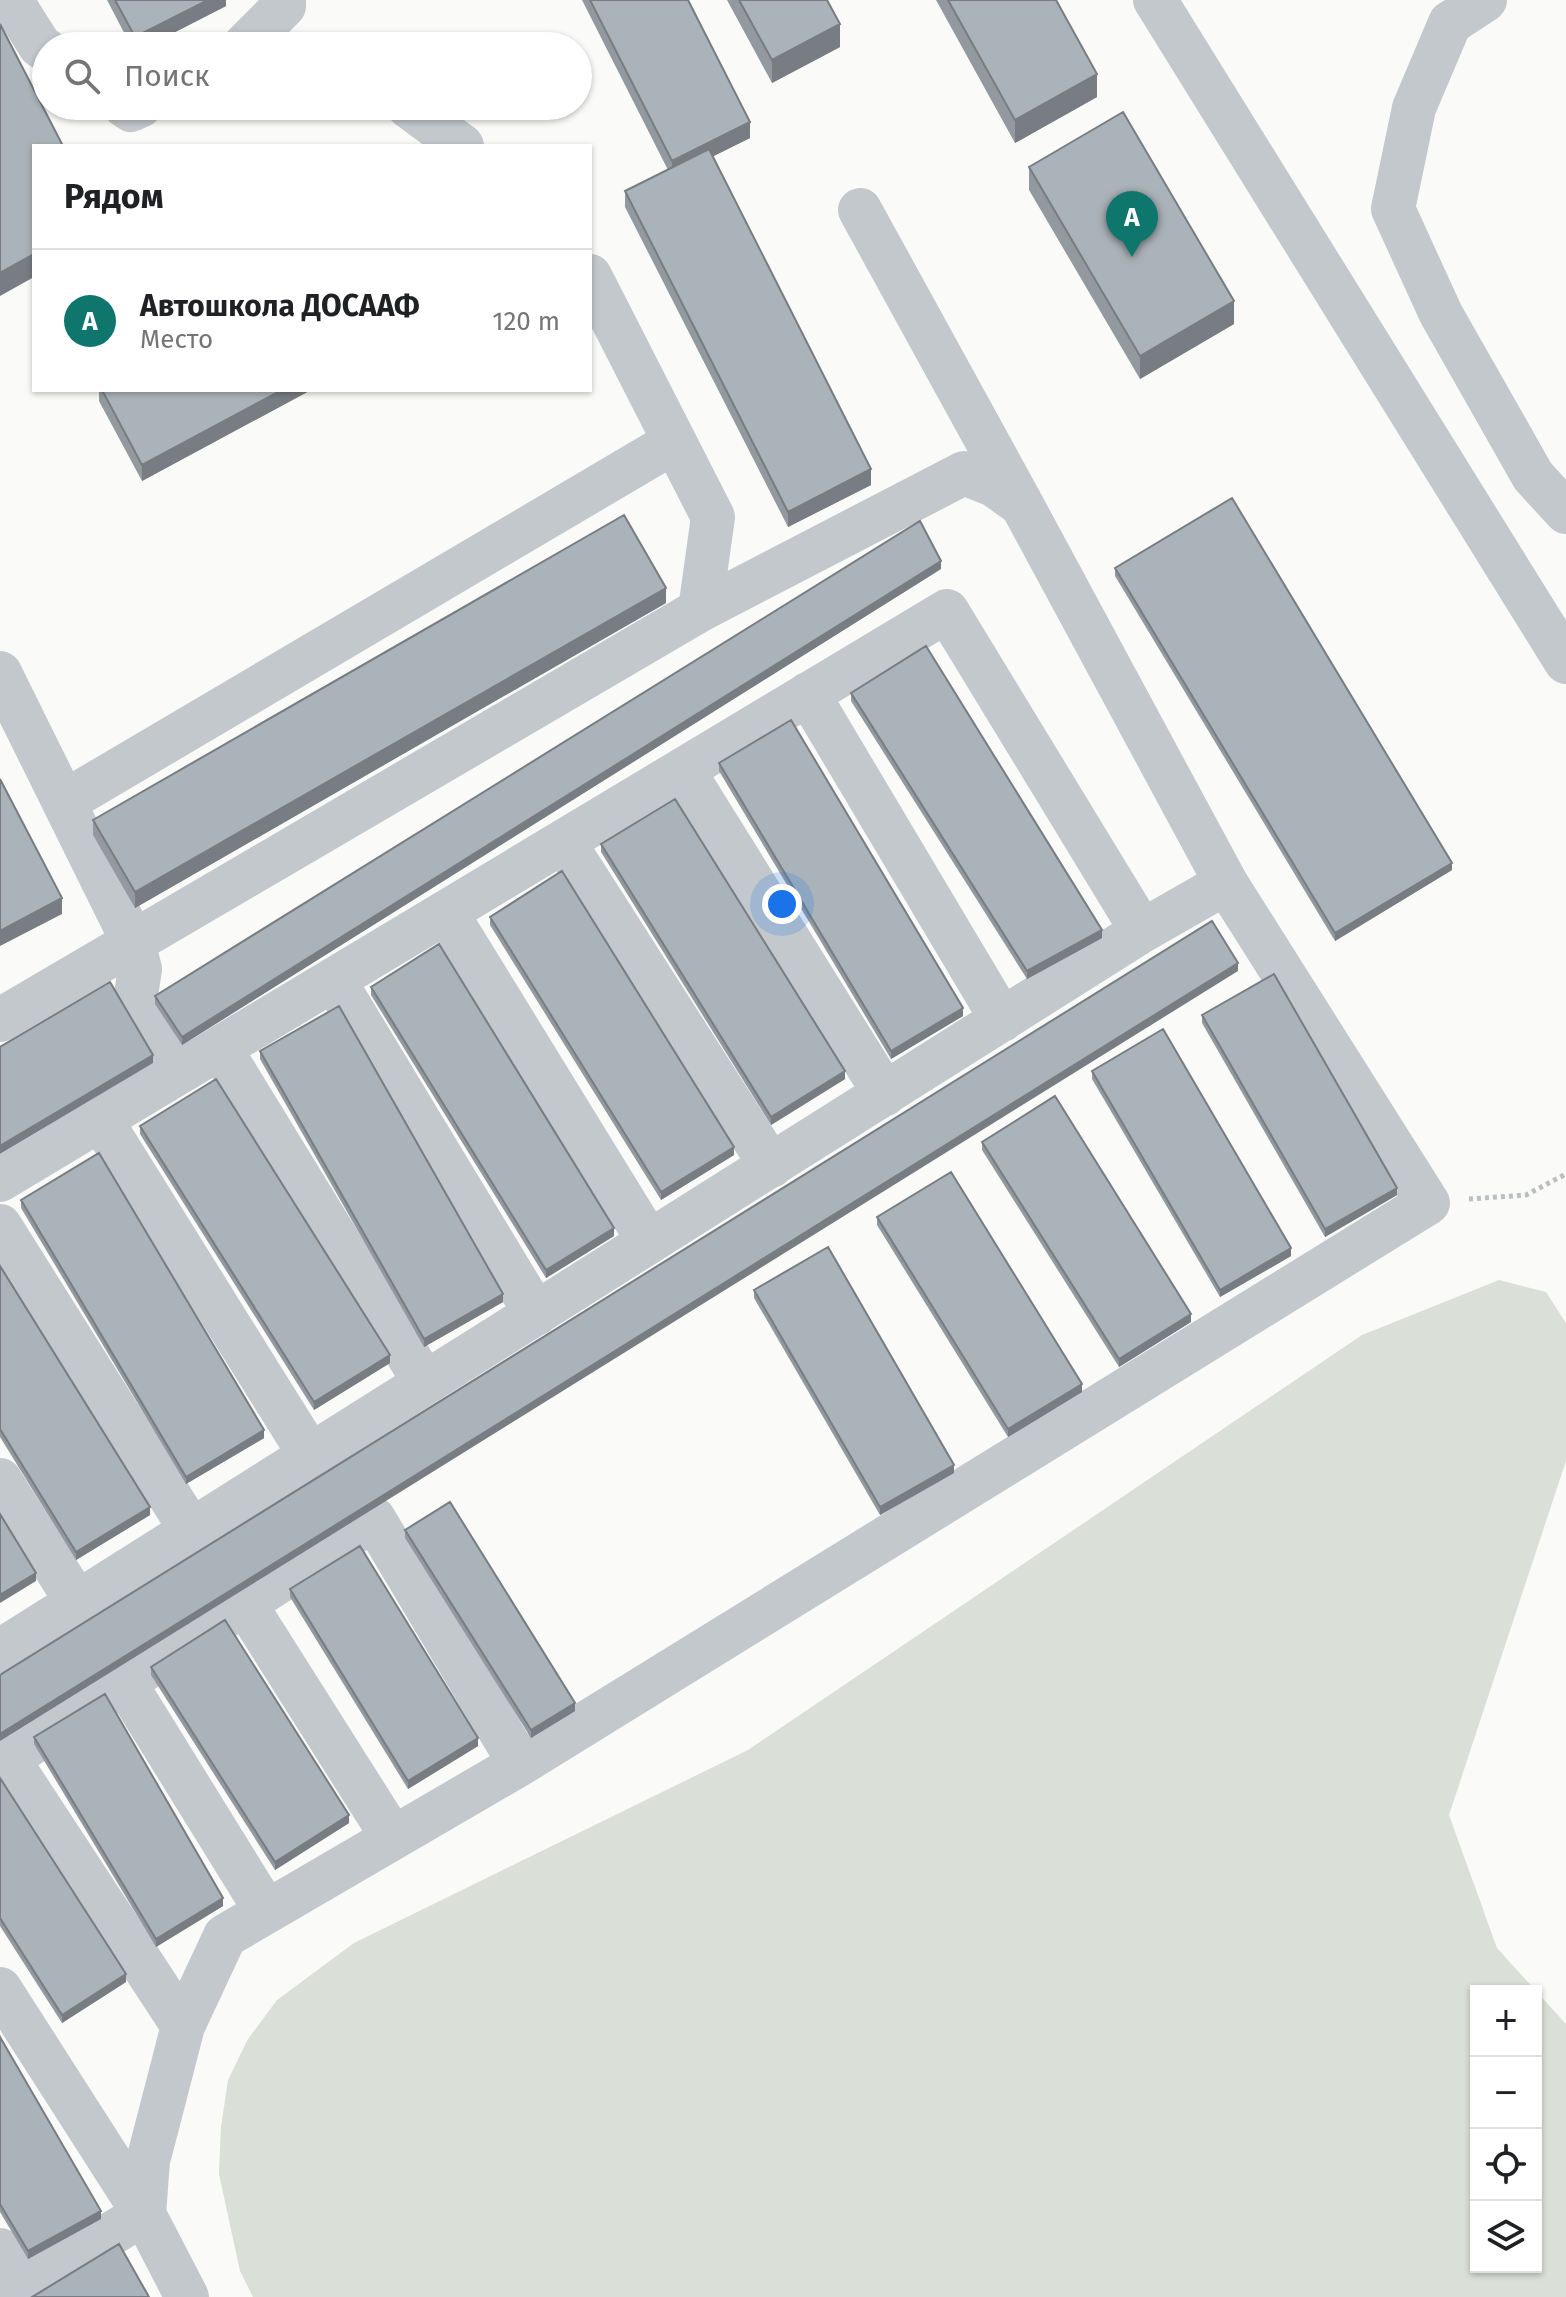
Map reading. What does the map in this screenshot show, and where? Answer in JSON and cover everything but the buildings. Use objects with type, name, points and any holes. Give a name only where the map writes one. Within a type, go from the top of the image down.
[{"type":"lane","points":[[11,0],[32,33]]},
{"type":"lane","points":[[1155,0],[1566,662]]},
{"type":"lane","points":[[1485,0],[1450,23],[1414,108],[1393,209],[1441,314],[1533,476],[1566,512]]},
{"type":"lane","points":[[256,32],[283,2]]},
{"type":"lane","points":[[427,120],[459,144]]},
{"type":"lane","points":[[144,2214],[148,2161],[183,2026],[225,1936],[520,1764],[1428,1203],[1226,883],[860,210]]},
{"type":"lane","points":[[592,280],[713,517],[700,610]]},
{"type":"lane","points":[[64,802],[674,442]]},
{"type":"lane","points":[[0,1020],[700,610],[964,473],[994,485],[1022,505]]},
{"type":"lane","points":[[0,1180],[947,611],[1142,931]]},
{"type":"lane","points":[[0,673],[133,942],[140,969],[135,1001],[203,1058],[425,1383]]},
{"type":"lane","points":[[808,694],[1002,1020]]},
{"type":"lane","points":[[683,770],[885,1094]]},
{"type":"lane","points":[[564,842],[771,1166]]},
{"type":"lane","points":[[0,1651],[1142,931],[1226,883]]},
{"type":"lane","points":[[446,912],[649,1242]]},
{"type":"lane","points":[[334,980],[536,1314]]},
{"type":"lane","points":[[101,1120],[310,1455]]},
{"type":"lane","points":[[0,1226],[191,1530]]},
{"type":"lane","points":[[0,1480],[77,1602]]},
{"type":"lane","points":[[183,2026],[4,1762],[374,1519],[520,1764]]},
{"type":"lane","points":[[245,1604],[393,1838]]},
{"type":"lane","points":[[125,1683],[266,1911]]},
{"type":"lane","points":[[0,1989],[144,2214],[187,2297]]},
{"type":"lane","points":[[0,2250],[14,2292],[144,2214]]},
{"type":"path","points":[[1428,1203],[1526,1195],[1566,1174]]},
{"type":"shaded area","points":[[1499,1280],[1546,1292],[1566,1323],[1566,1461],[1449,1815],[1497,1948],[1531,1985],[1470,1985],[1470,2273],[1542,2273],[1542,1998],[1566,2024],[1566,2297],[253,2297],[240,2271],[219,2174],[221,2127],[228,2080],[248,2039],[277,2000],[354,1943],[748,1750],[1362,1335]]},
{"type":"place","name":"Автошкола ДОСААФ","points":[[1132,257]]}]
